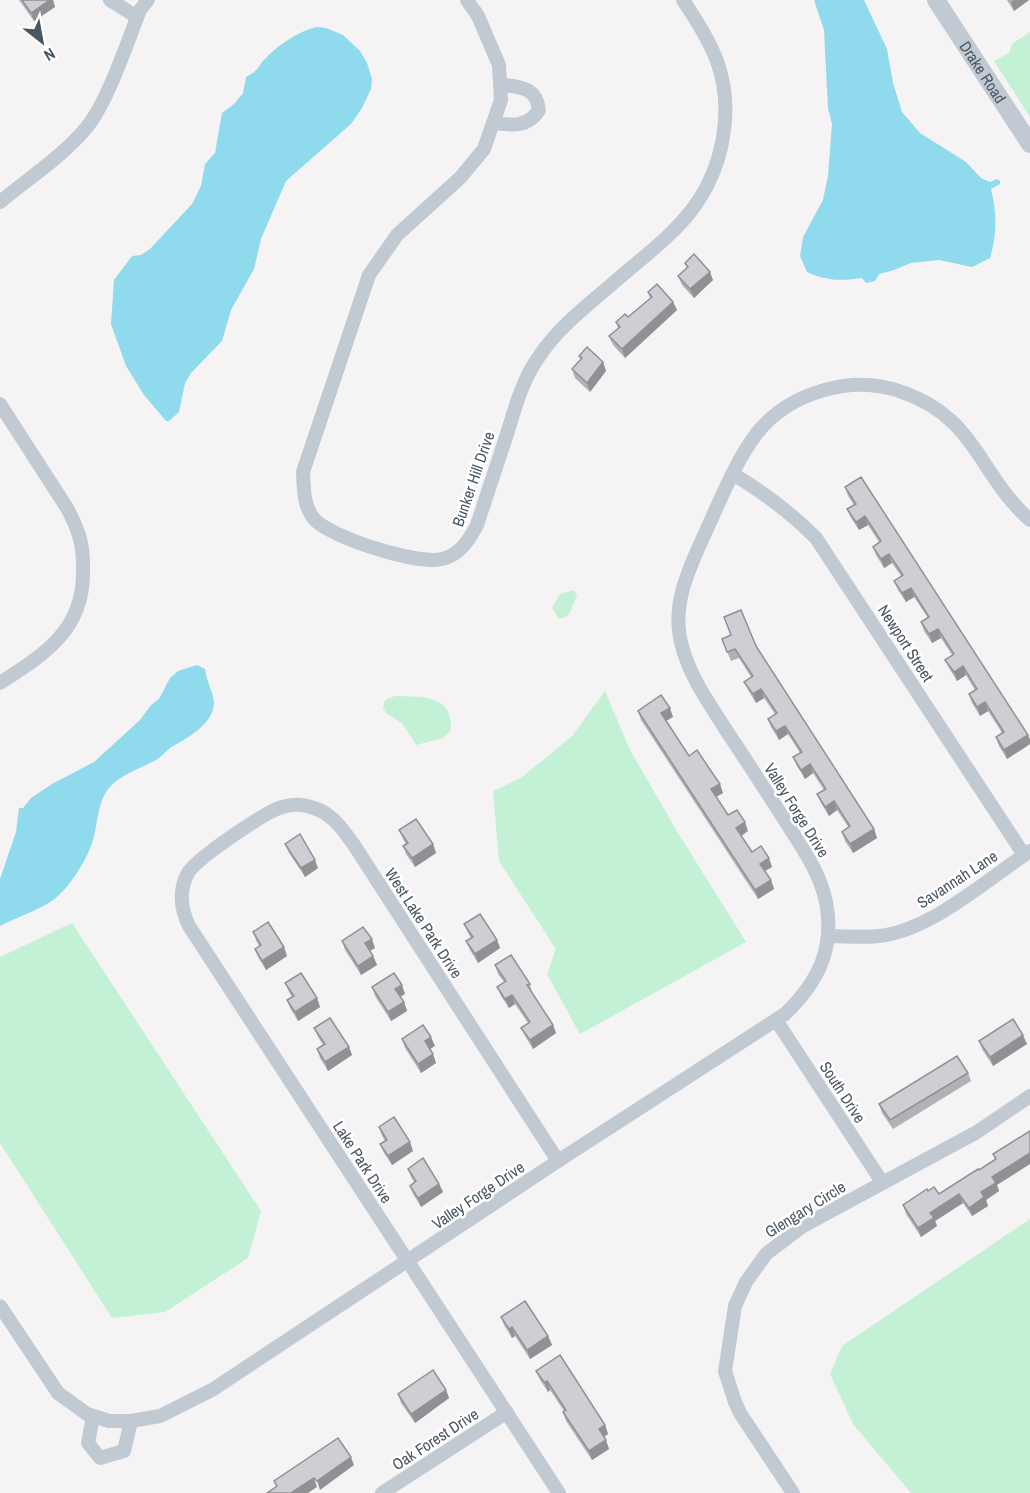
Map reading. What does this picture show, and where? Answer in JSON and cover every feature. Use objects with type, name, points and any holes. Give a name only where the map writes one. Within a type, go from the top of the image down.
[{"type":"street","points":[[110,0],[137,17]]},
{"type":"street","points":[[0,202],[61,152],[88,126],[107,91],[137,17],[148,0]]},
{"type":"street","name":"Bunker Hill Drive","points":[[467,0],[478,16],[499,65],[501,100],[484,149],[460,178],[397,235],[369,274],[303,472],[304,499],[314,519],[323,527],[341,536],[407,558],[420,560],[443,559],[453,555],[467,543],[477,525],[522,388],[537,359],[560,330],[675,227],[693,208],[710,179],[722,145],[725,111],[723,88],[718,65],[710,45],[683,0]]},
{"type":"street","name":"Drake Road","points":[[936,0],[1030,144]]},
{"type":"street","points":[[493,123],[514,125],[528,123],[539,110],[538,100],[533,92],[500,84]]},
{"type":"street","name":"Valley Forge Drive","points":[[0,1306],[58,1393],[87,1414],[109,1421],[131,1421],[160,1416],[212,1390],[776,1020],[796,1004],[810,987],[822,965],[829,936],[826,902],[813,865],[701,690],[681,644],[678,604],[688,573],[733,474],[758,431],[794,402],[838,387],[862,385],[887,388],[922,399],[954,423],[970,440],[1006,495],[1030,520]]},
{"type":"street","points":[[0,404],[67,508],[76,525],[84,551],[82,596],[75,616],[64,634],[40,658],[0,684]]},
{"type":"street","name":"Newport Street","points":[[733,474],[794,516],[816,538],[1027,853]]},
{"type":"street","name":"West Lake Park Drive","points":[[214,849],[282,807],[301,805],[312,807],[331,816],[354,845],[558,1161]]},
{"type":"street","name":"Lake Park Drive","points":[[214,849],[194,866],[183,884],[181,906],[189,926],[560,1493]]},
{"type":"street","name":"Savannah Lane","points":[[829,936],[879,936],[896,933],[936,916],[1027,853]]},
{"type":"street","name":"South Drive","points":[[776,1020],[882,1182]]},
{"type":"street","name":"Glengary Circle","points":[[793,1493],[735,1402],[725,1371],[735,1306],[746,1282],[766,1254],[803,1226],[977,1132],[1030,1096]]},
{"type":"street","name":"Oak Forest Drive","points":[[382,1493],[507,1412]]},
{"type":"street","points":[[93,1416],[88,1443],[100,1458],[124,1451],[131,1421]]},
{"type":"green space","points":[[1030,32],[1030,117],[994,61],[1009,53],[1012,44]]},
{"type":"green space","points":[[574,590],[577,596],[568,616],[559,619],[552,608],[560,594]]},
{"type":"green space","points":[[605,691],[630,750],[678,833],[746,942],[580,1034],[547,974],[556,949],[499,861],[493,791],[521,778],[572,736]]},
{"type":"green space","points":[[395,696],[425,698],[441,704],[447,710],[451,730],[443,738],[416,745],[402,723],[387,714],[383,708],[385,700]]},
{"type":"green space","points":[[72,923],[261,1211],[248,1258],[165,1312],[112,1318],[0,1143],[0,957]]},
{"type":"green space","points":[[1030,1219],[1030,1493],[911,1493],[853,1424],[830,1374],[842,1346]]},
{"type":"water","points":[[814,0],[864,0],[887,49],[893,83],[902,112],[920,133],[966,162],[981,178],[990,182],[997,179],[1000,181],[1000,184],[991,189],[995,224],[990,258],[972,267],[939,260],[911,263],[879,274],[875,281],[866,283],[862,278],[834,280],[807,272],[800,256],[803,237],[823,200],[828,176],[832,124],[828,108],[824,30]]},
{"type":"water","points":[[317,27],[343,35],[360,51],[372,79],[371,89],[351,124],[286,181],[261,239],[254,269],[231,310],[222,341],[191,373],[185,383],[179,412],[166,421],[144,395],[126,366],[111,324],[114,280],[132,256],[141,255],[150,249],[192,204],[201,186],[205,164],[215,153],[222,113],[243,93],[246,77],[283,43],[304,31]]},
{"type":"water","points":[[197,665],[205,669],[214,700],[208,719],[197,731],[170,748],[158,759],[114,783],[102,800],[91,847],[71,881],[59,895],[47,904],[0,926],[0,879],[16,832],[19,808],[23,808],[31,798],[52,784],[94,762],[140,720],[151,705],[159,699],[170,678],[178,671]]},
{"type":"building","points":[[22,0],[50,0],[31,13]]},
{"type":"building","points":[[694,254],[710,272],[690,289],[678,276],[688,267],[685,263]]},
{"type":"building","points":[[657,284],[673,302],[622,349],[609,336],[620,327],[616,322],[625,314],[628,317],[652,297],[648,292]]},
{"type":"building","points":[[587,347],[603,362],[587,383],[572,369],[582,358],[579,356]]},
{"type":"building","points":[[861,477],[1028,735],[1004,750],[996,737],[1004,732],[985,702],[977,707],[969,694],[977,689],[963,666],[954,672],[945,660],[954,654],[938,629],[929,634],[921,622],[929,617],[911,588],[902,593],[894,581],[903,575],[889,554],[881,559],[873,547],[881,541],[865,516],[856,522],[847,509],[856,504],[845,487]]},
{"type":"building","points":[[741,610],[756,646],[874,829],[850,844],[842,832],[850,826],[834,801],[825,807],[817,794],[826,789],[810,764],[801,770],[793,757],[802,752],[785,726],[776,731],[768,719],[777,713],[761,689],[753,694],[744,682],[753,676],[735,649],[727,652],[722,639],[731,635],[724,617]]},
{"type":"building","points":[[661,695],[670,708],[661,713],[689,756],[697,750],[720,784],[711,789],[728,815],[737,810],[745,822],[736,828],[752,852],[761,846],[769,858],[760,864],[771,880],[755,890],[638,711]]},
{"type":"building","points":[[416,819],[433,844],[412,858],[403,846],[408,843],[399,830]]},
{"type":"building","points":[[300,834],[315,860],[301,868],[285,844]]},
{"type":"building","points":[[480,914],[497,940],[475,954],[466,941],[473,937],[464,924]]},
{"type":"building","points":[[268,922],[284,947],[262,961],[255,949],[261,945],[253,932]]},
{"type":"building","points":[[363,927],[372,939],[365,943],[373,956],[358,966],[342,941]]},
{"type":"building","points":[[511,955],[553,1025],[530,1040],[521,1028],[530,1022],[512,995],[505,999],[497,987],[506,981],[495,965]]},
{"type":"building","points":[[301,973],[317,998],[295,1012],[287,1000],[294,996],[285,983]]},
{"type":"building","points":[[394,973],[402,985],[395,989],[404,1002],[388,1012],[372,987]]},
{"type":"building","points":[[330,1018],[349,1047],[325,1062],[317,1049],[325,1044],[314,1028]]},
{"type":"building","points":[[1013,1019],[1023,1035],[990,1057],[979,1041]]},
{"type":"building","points":[[423,1025],[431,1037],[425,1041],[433,1054],[418,1064],[402,1039]]},
{"type":"building","points":[[957,1056],[968,1073],[890,1120],[879,1104]]},
{"type":"building","points":[[394,1117],[410,1142],[388,1156],[380,1144],[387,1140],[379,1127]]},
{"type":"building","points":[[1030,1131],[1030,1153],[992,1177],[996,1183],[981,1192],[984,1197],[969,1208],[959,1194],[930,1213],[934,1218],[918,1228],[903,1205],[927,1189],[928,1191],[934,1187],[939,1194],[996,1159],[993,1154]]},
{"type":"building","points":[[423,1158],[439,1184],[418,1198],[410,1186],[416,1181],[408,1169]]},
{"type":"building","points":[[525,1301],[548,1336],[527,1350],[512,1327],[509,1329],[501,1317]]},
{"type":"building","points":[[560,1355],[605,1425],[599,1429],[606,1440],[589,1451],[563,1412],[566,1410],[547,1381],[545,1383],[536,1371]]},
{"type":"building","points":[[433,1370],[446,1390],[411,1414],[398,1394]]},
{"type":"building","points":[[338,1438],[351,1457],[317,1481],[314,1478],[291,1493],[267,1493],[277,1486],[274,1481]]}]
